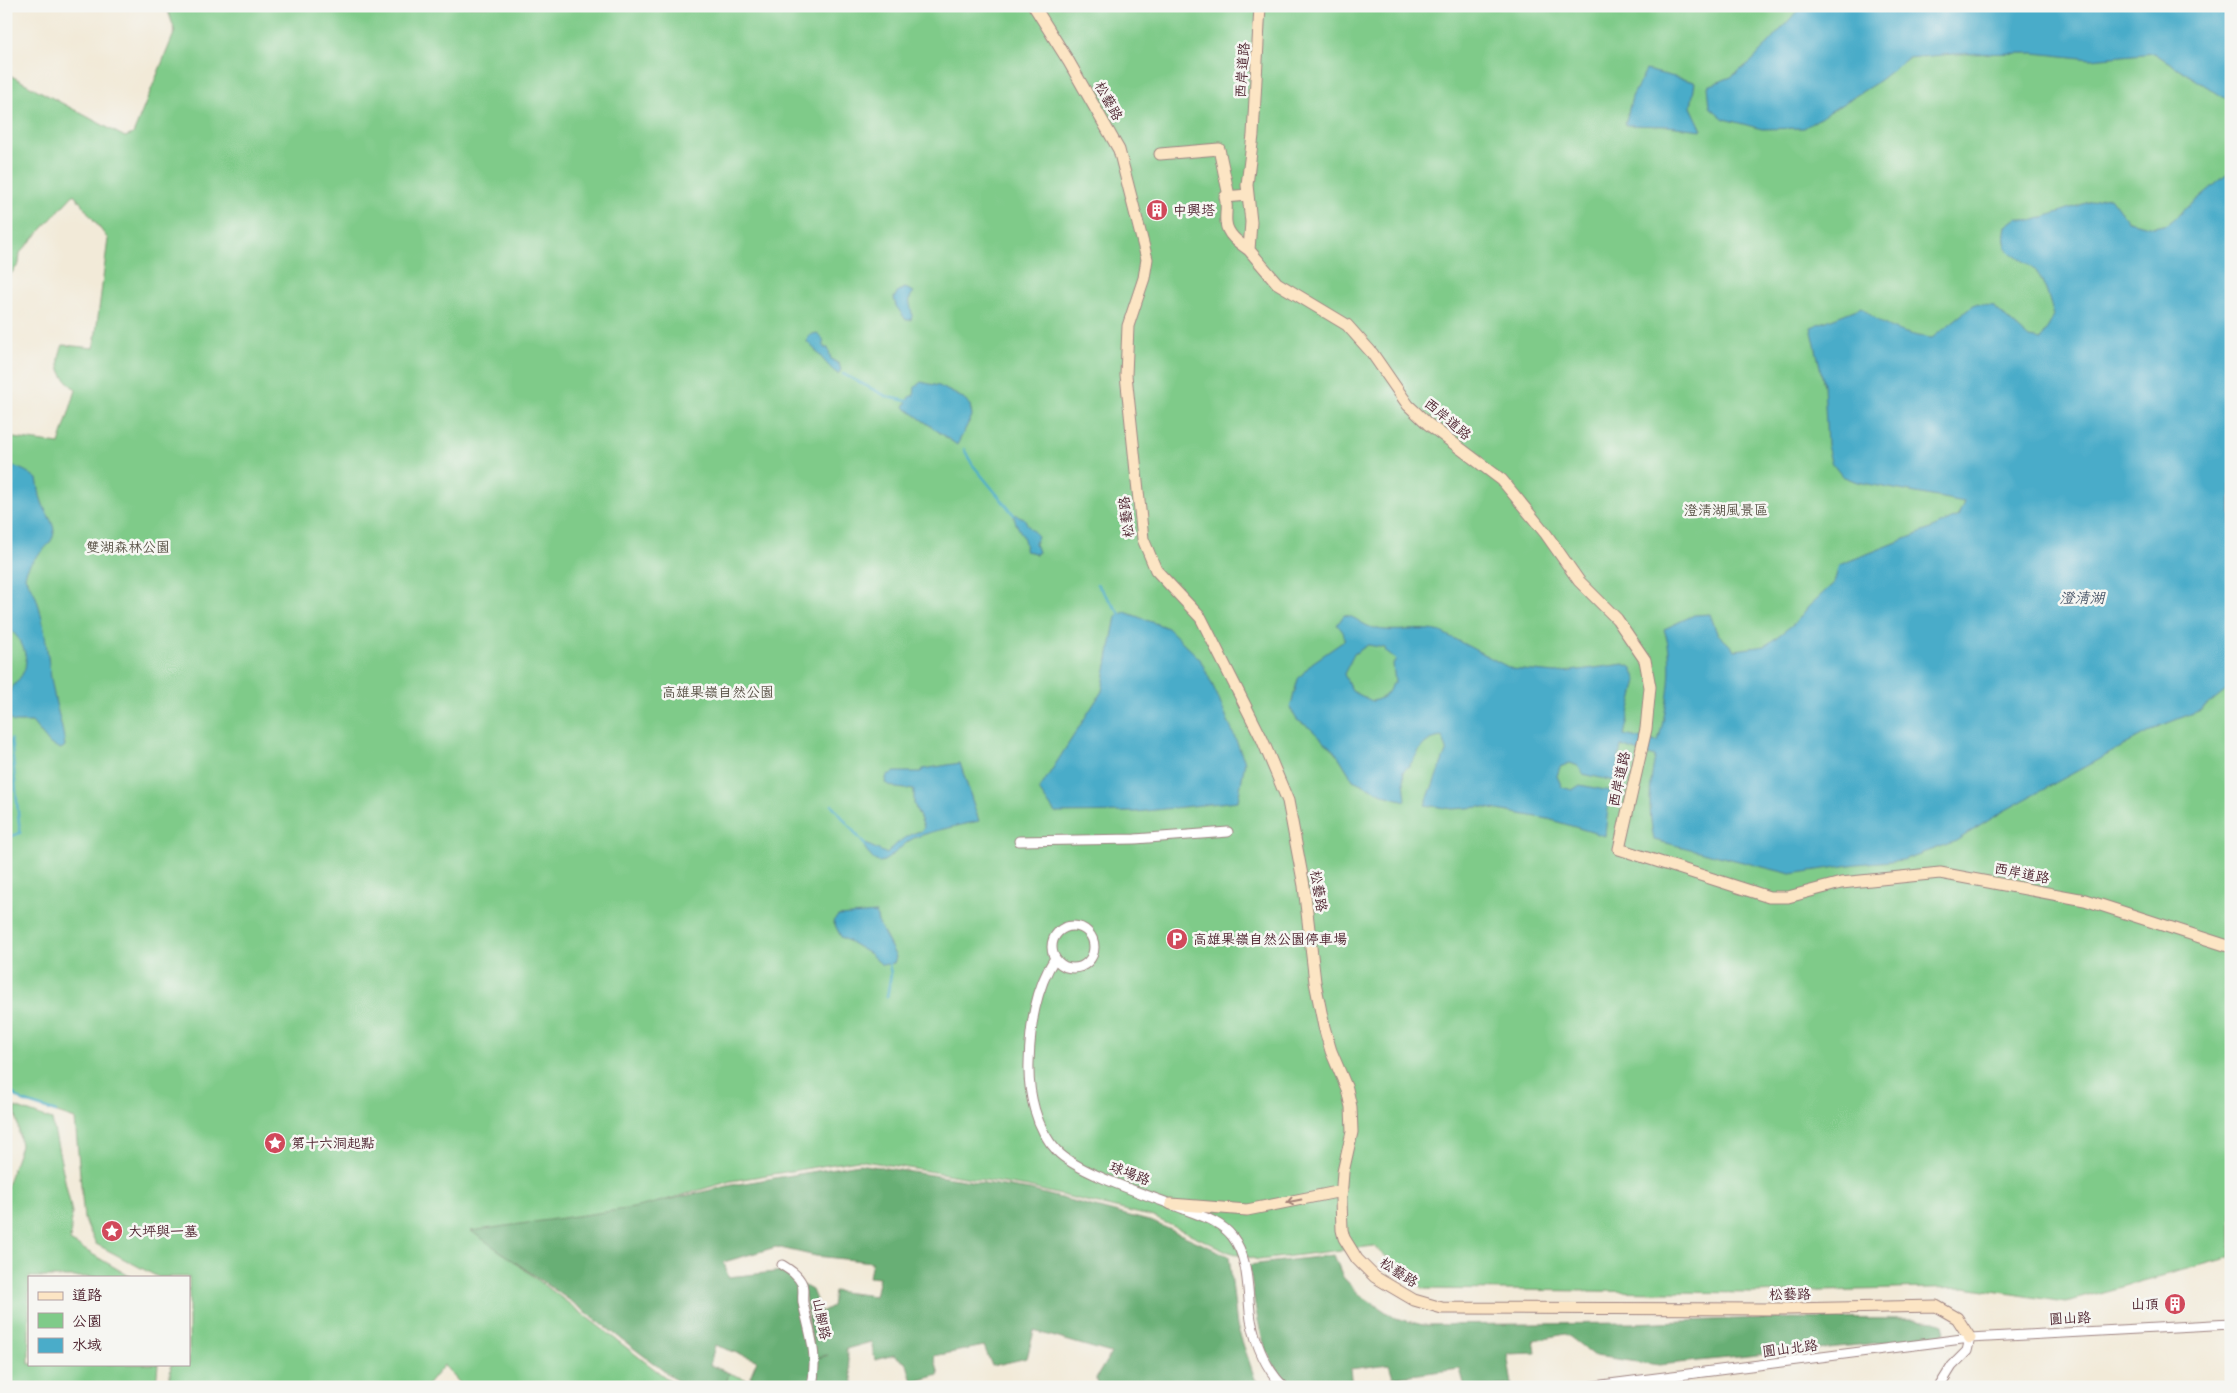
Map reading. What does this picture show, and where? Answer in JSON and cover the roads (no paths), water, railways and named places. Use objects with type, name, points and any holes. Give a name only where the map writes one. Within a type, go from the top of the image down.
[{"type":"street","name":"松藝路","points":[[1034,6],[1069,62],[1119,150],[1147,259],[1144,278],[1128,326],[1126,375],[1143,540],[1156,570],[1201,618],[1262,739],[1288,801],[1304,886],[1315,982],[1324,1027],[1331,1051],[1347,1089],[1351,1107],[1352,1132],[1343,1172],[1342,1219],[1344,1238],[1357,1259],[1375,1277],[1414,1300],[1442,1308],[1789,1309],[1936,1306],[1956,1318],[1970,1338]]},
{"type":"street","name":"西岸道路","points":[[1249,250],[1251,222],[1248,195],[1260,6]]},
{"type":"street","name":"西岸道路","points":[[1160,154],[1219,148],[1229,196],[1226,197],[1227,227],[1235,240],[1249,250],[1277,283],[1347,325],[1372,353],[1408,405],[1428,424],[1502,480],[1546,534],[1579,581],[1617,619],[1645,660],[1650,687],[1646,729],[1619,849],[1769,897],[1788,897],[1841,883],[1940,873],[2085,900],[2231,947]]},
{"type":"street","points":[[1229,196],[1248,195]]},
{"type":"street","points":[[1019,841],[1134,839],[1228,832]]},
{"type":"street","name":"球場路","points":[[1075,926],[1082,928],[1092,937],[1094,951],[1091,958],[1080,967],[1066,967],[1055,958],[1052,952],[1053,939],[1062,929],[1075,926]]},
{"type":"street","name":"球場路","points":[[1055,958],[1047,970],[1036,1000],[1029,1043],[1029,1071],[1037,1119],[1057,1152],[1072,1163],[1222,1225],[1238,1246],[1246,1275],[1254,1334],[1267,1365],[1284,1387]]},
{"type":"street","points":[[1342,1219],[1346,1199],[1349,1150]]},
{"type":"street","points":[[1171,1204],[1247,1210],[1342,1191]]},
{"type":"street","name":"山腳路","points":[[782,1265],[796,1274],[802,1284],[803,1302],[812,1332],[816,1367],[812,1387]]},
{"type":"street","name":"圓山路","points":[[1970,1338],[2231,1324]]},
{"type":"street","points":[[1938,1387],[1952,1366],[1968,1351],[1970,1338]]},
{"type":"street","name":"圓山北路","points":[[1616,1385],[1970,1338]]},
{"type":"street","points":[[1586,1387],[1616,1385]]},
{"type":"water","points":[[1802,6],[2231,6],[2231,102],[2154,53],[2091,59],[2034,53],[1955,54],[1908,58],[1876,83],[1804,128],[1762,129],[1724,119],[1710,107],[1708,86],[1731,77],[1752,61]]},
{"type":"water","points":[[1646,70],[1695,82],[1691,107],[1702,130],[1667,126],[1625,125],[1632,97]]},
{"type":"water","name":"澄清湖","points":[[2231,171],[2231,686],[2201,710],[2160,726],[2002,812],[1956,841],[1903,860],[1857,864],[1791,874],[1654,840],[1650,799],[1655,757],[1621,746],[1614,781],[1583,774],[1578,766],[1570,763],[1560,767],[1557,776],[1562,787],[1572,790],[1580,785],[1610,791],[1605,836],[1548,819],[1481,807],[1453,809],[1425,805],[1447,749],[1442,737],[1427,742],[1403,771],[1406,801],[1387,796],[1353,780],[1337,754],[1310,728],[1297,720],[1290,708],[1298,679],[1312,663],[1344,641],[1343,632],[1337,625],[1344,615],[1352,617],[1369,627],[1381,630],[1433,630],[1441,632],[1512,669],[1556,673],[1624,664],[1631,667],[1637,680],[1624,735],[1658,742],[1667,700],[1670,671],[1668,643],[1664,629],[1694,615],[1710,614],[1717,633],[1735,650],[1765,646],[1796,622],[1809,606],[1834,583],[1839,565],[1928,530],[1958,516],[1964,502],[1857,482],[1842,476],[1831,462],[1827,445],[1824,385],[1811,327],[1862,307],[1877,320],[1894,329],[1932,338],[1975,304],[1993,306],[2029,338],[2041,340],[2054,316],[2051,305],[2045,287],[2036,271],[2008,250],[2005,244],[2006,226],[2017,218],[2032,221],[2101,198],[2110,197],[2128,221],[2154,227],[2168,224]],"holes":[[[1368,645],[1385,648],[1386,652],[1396,660],[1393,664],[1395,683],[1391,685],[1384,696],[1372,701],[1352,691],[1344,674],[1354,654]]]},
{"type":"water","points":[[905,288],[914,292],[910,299],[911,320],[906,320],[896,306],[894,298],[898,291]]},
{"type":"water","points":[[816,333],[823,339],[824,348],[828,348],[831,359],[839,364],[841,370],[838,374],[829,367],[807,342],[808,336]]},
{"type":"water","points":[[921,382],[939,386],[961,397],[970,405],[972,416],[957,445],[904,407],[909,397],[914,395],[915,387]]},
{"type":"water","points":[[6,465],[23,470],[37,479],[43,506],[51,520],[54,531],[50,542],[31,563],[25,577],[35,594],[42,619],[54,696],[64,739],[65,746],[61,749],[50,744],[32,722],[13,722],[7,712],[8,695],[22,676],[26,659],[25,652],[16,635],[6,628]]},
{"type":"water","points":[[1014,514],[1024,518],[1029,527],[1038,536],[1035,544],[1038,552],[1036,555],[1035,553],[1025,551],[1023,536],[1016,523]]},
{"type":"water","points":[[1125,612],[1168,628],[1200,659],[1245,762],[1238,801],[1137,812],[1055,813],[1039,790],[1102,691],[1116,616]]},
{"type":"water","points":[[960,763],[979,821],[938,830],[914,838],[883,861],[877,862],[872,859],[864,847],[866,844],[887,854],[902,840],[911,834],[921,831],[924,827],[914,804],[914,790],[896,788],[885,783],[887,775],[895,772],[921,772],[923,769]]},
{"type":"water","points":[[876,913],[878,922],[896,957],[894,963],[882,965],[870,954],[841,937],[833,921],[838,916]]},
{"type":"waterway","points":[[843,374],[888,397],[907,401]]},
{"type":"waterway","points":[[964,449],[972,464],[1014,515]]},
{"type":"waterway","points":[[1097,584],[1120,614]]},
{"type":"waterway","points":[[6,838],[20,833],[11,739]]},
{"type":"waterway","points":[[832,805],[865,845]]},
{"type":"waterway","points":[[887,997],[891,974],[889,964]]},
{"type":"waterway","points":[[6,1088],[22,1101],[56,1112]]},
{"type":"place","name":"中興塔","points":[[1157,210]]},
{"type":"place","name":"高雄果嶺自然公園停車場","points":[[1177,939]]},
{"type":"place","name":"第十六洞起點","points":[[275,1143]]},
{"type":"place","name":"大坪與一墓","points":[[112,1231]]},
{"type":"place","name":"山頂","points":[[2175,1304]]},
{"type":"park label","name":"澄清湖風景區","points":[[1726,510]]},
{"type":"park label","name":"雙湖森林公園","points":[[128,547]]},
{"type":"park label","name":"高雄果嶺自然公園","points":[[718,692]]}]
